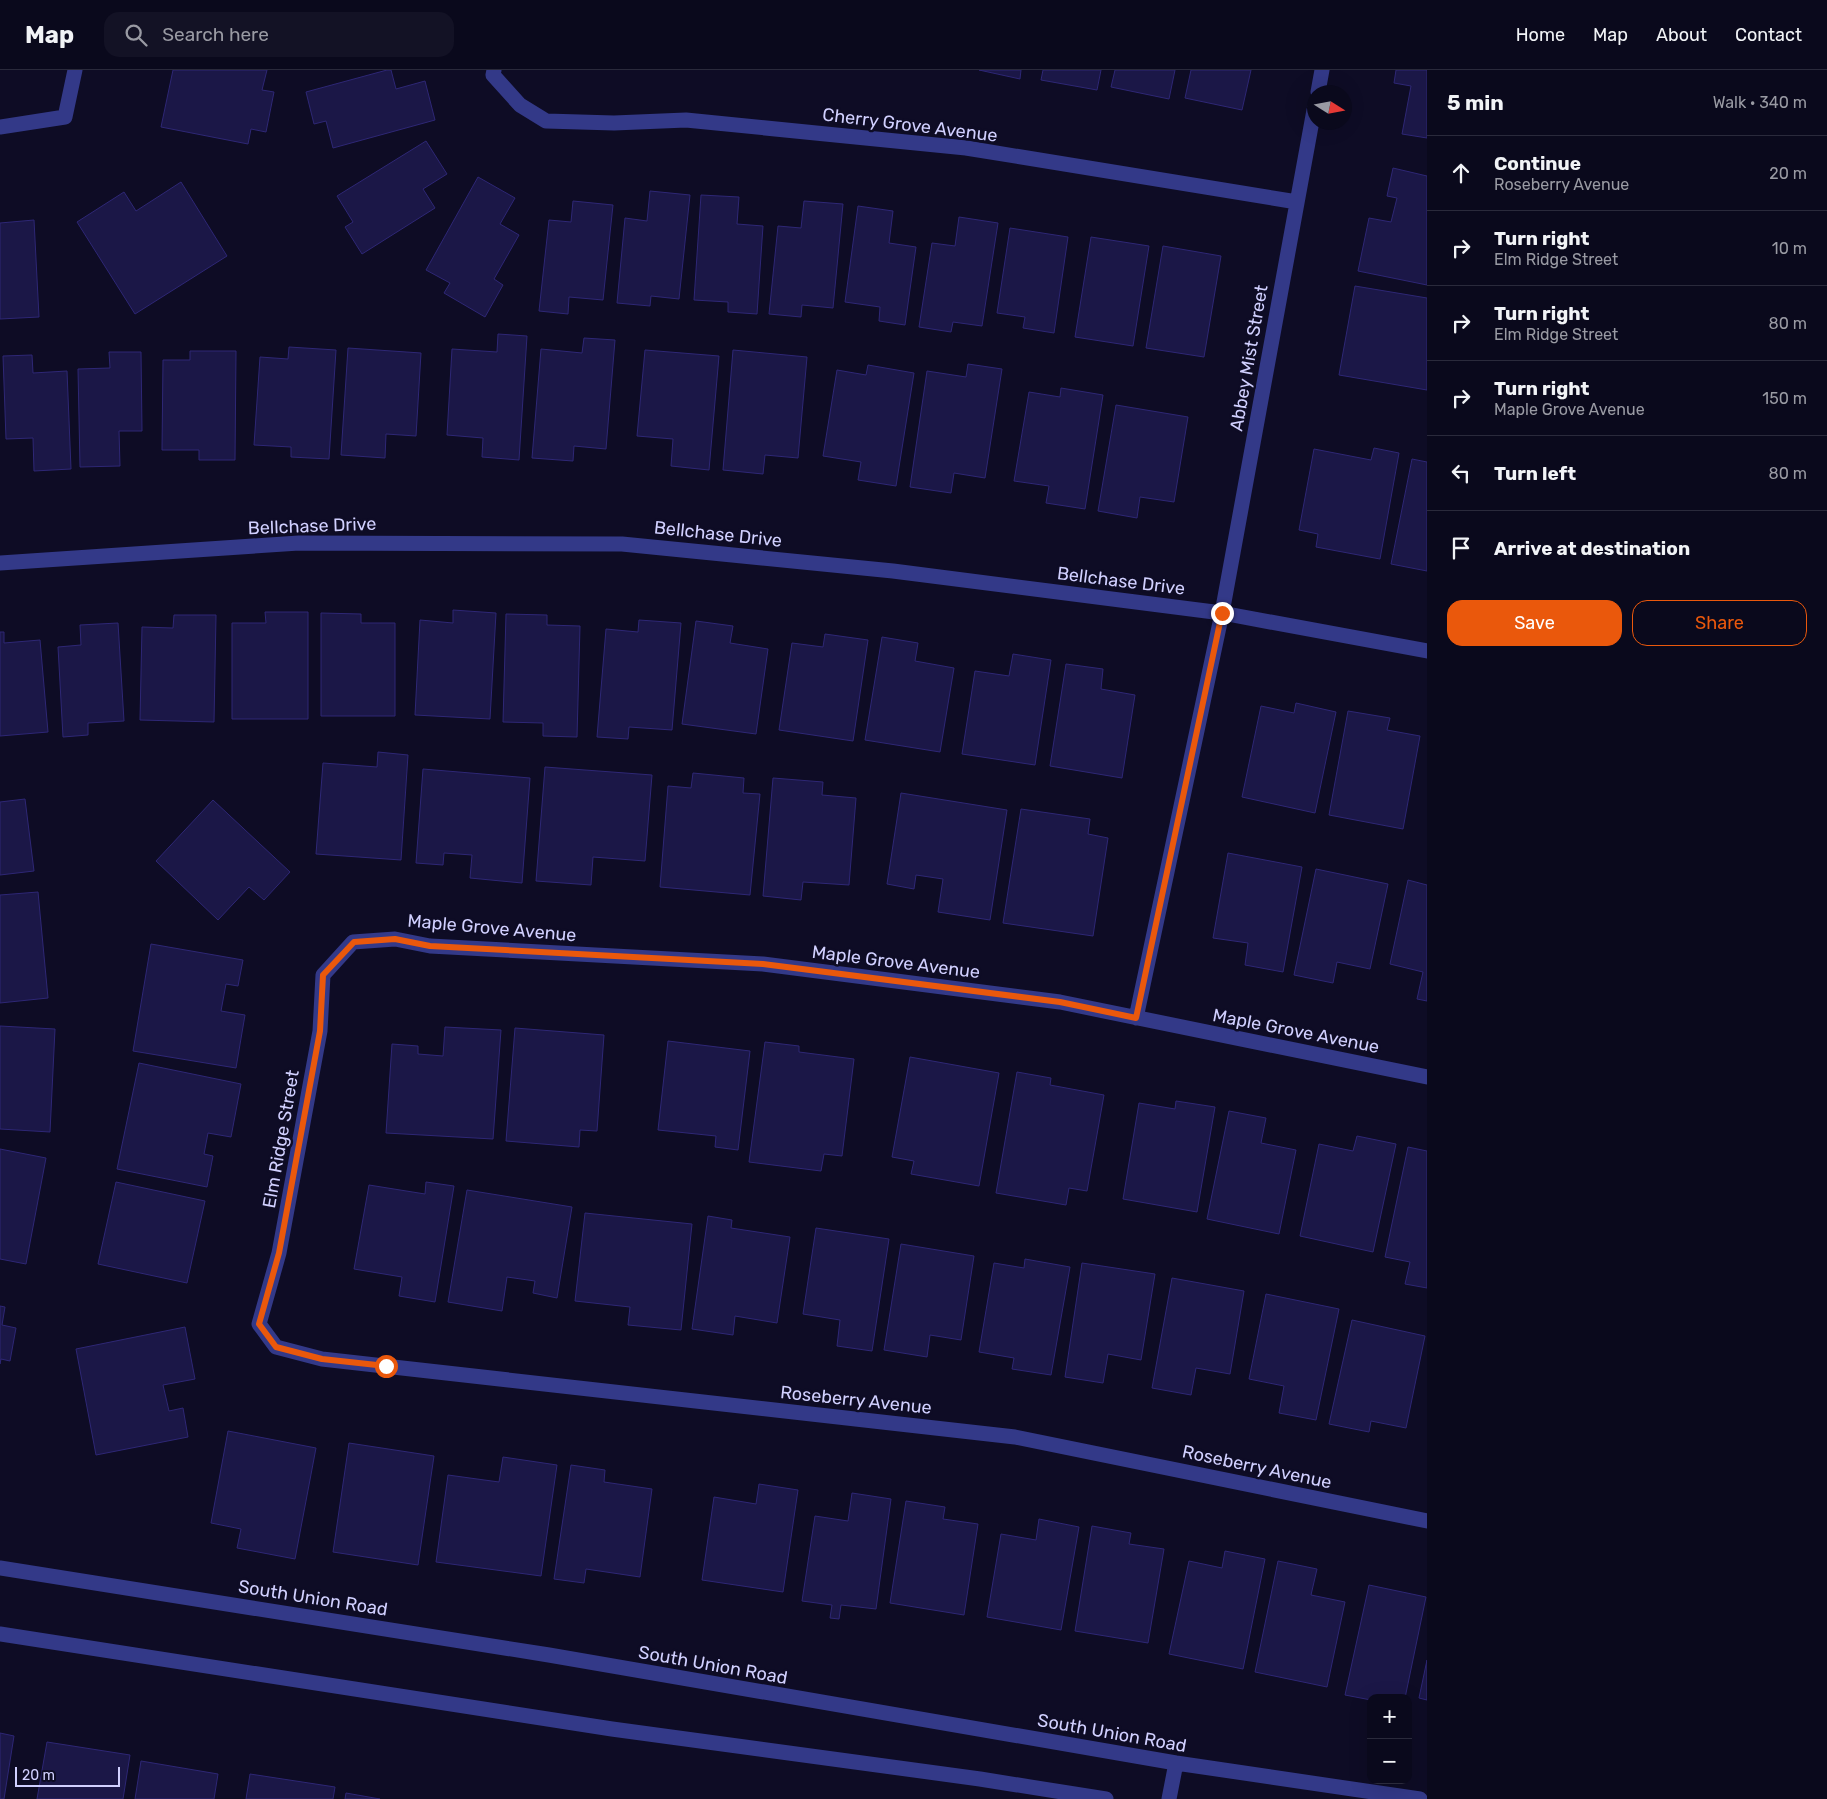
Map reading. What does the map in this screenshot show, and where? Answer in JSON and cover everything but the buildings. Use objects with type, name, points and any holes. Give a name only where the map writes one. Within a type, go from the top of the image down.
[{"type":"street","points":[[0,126],[65,117],[75,70]]},
{"type":"street","name":"Cherry Grove Avenue","points":[[494,70],[493,75],[520,105],[546,121],[614,123],[686,120],[966,148],[1297,202]]},
{"type":"street","points":[[1319,85],[1322,70]]},
{"type":"street","name":"Abbey Mist Street","points":[[1136,1018],[1222,613],[1310,130]]},
{"type":"street","name":"Bellchase Drive","points":[[0,563],[300,543],[622,544],[893,571],[1222,613],[1427,651]]},
{"type":"street","name":"Maple Grove Avenue","points":[[354,942],[395,939],[430,946],[763,964],[1060,1002],[1427,1077]]},
{"type":"street","name":"Elm Ridge Street","points":[[276,1347],[259,1324],[279,1253],[320,1031],[323,975],[354,942]]},
{"type":"street","name":"Roseberry Avenue","points":[[276,1347],[331,1360],[1015,1437],[1427,1520]]},
{"type":"street","name":"South Union Road","points":[[0,1568],[539,1654],[1176,1763],[1420,1799]]},
{"type":"street","points":[[0,1634],[612,1729],[971,1777],[1106,1799]]},
{"type":"street","points":[[1169,1799],[1176,1763]]},
{"type":"route","points":[[386,1366],[322,1359],[276,1347],[259,1324],[279,1253],[320,1031],[323,975],[354,942],[395,939],[430,946],[763,964],[1060,1002],[1136,1018],[1222,613]]}]
